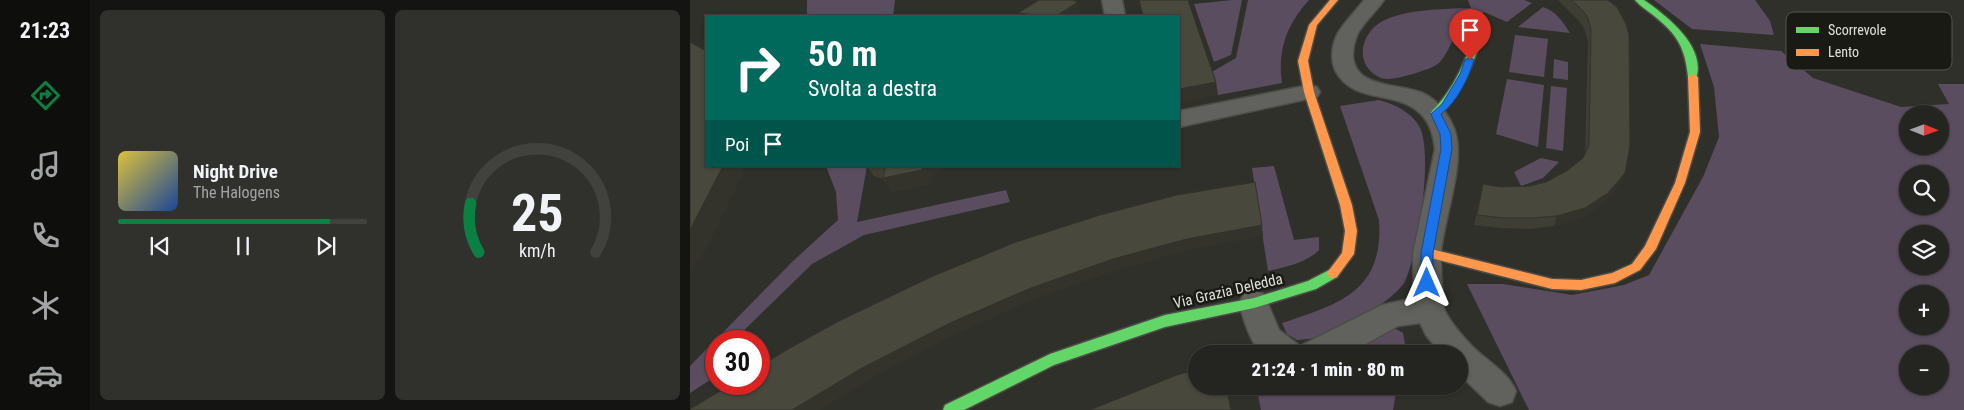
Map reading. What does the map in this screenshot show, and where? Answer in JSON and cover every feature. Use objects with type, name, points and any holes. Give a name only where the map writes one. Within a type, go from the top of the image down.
[{"type":"street","points":[[1112,0],[1115,15]]},
{"type":"street","name":"Via Grazia Deledda","points":[[950,410],[1050,360],[1165,321],[1254,303],[1312,285],[1336,272],[1348,254],[1351,231],[1346,205],[1308,92],[1302,61],[1313,25],[1334,0]]},
{"type":"street","points":[[1427,253],[1552,284],[1581,285],[1615,278],[1636,266],[1650,249],[1680,183],[1695,132],[1691,56],[1680,36],[1659,14],[1639,0]]},
{"type":"street","points":[[1375,2],[1348,33],[1343,49],[1343,66],[1352,80],[1369,89],[1395,92],[1416,99],[1436,114],[1446,134],[1447,149],[1427,253],[1428,309],[1437,326],[1461,356],[1500,391]]},
{"type":"street","points":[[1436,114],[1445,106],[1465,74],[1480,31]]},
{"type":"street","points":[[1180,119],[1308,92]]},
{"type":"street","points":[[1254,303],[1263,332],[1273,345]]},
{"type":"street","points":[[1333,345],[1393,314],[1428,309]]},
{"type":"shaded area","points":[[807,0],[895,0],[893,15],[807,15]]},
{"type":"shaded area","points":[[1242,0],[1231,55],[1214,62],[1194,4]]},
{"type":"shaded area","points":[[1248,0],[1309,0],[1295,18],[1285,38],[1281,59],[1282,83],[1218,95],[1210,73],[1236,58]]},
{"type":"shaded area","points":[[1468,0],[1524,0],[1532,3],[1507,22],[1484,12],[1480,16],[1463,18],[1444,57],[1438,64],[1429,69],[1402,77],[1387,79],[1379,77],[1366,66],[1363,52],[1364,44],[1367,37],[1378,24],[1398,15],[1471,8]]},
{"type":"shaded area","points":[[1654,0],[1755,0],[1770,21],[1774,35],[1692,29]]},
{"type":"shaded area","points":[[1543,7],[1556,14],[1570,33],[1518,27]]},
{"type":"shaded area","points":[[1515,35],[1548,39],[1544,77],[1509,72]]},
{"type":"shaded area","points":[[1700,44],[1781,51],[1786,55],[1786,70],[1804,70],[1813,78],[1899,106],[1899,155],[1949,155],[1949,105],[1933,105],[1949,104],[1938,84],[1964,84],[1964,410],[1529,410],[1467,284],[1503,284],[1572,295],[1624,285],[1649,275],[1703,177],[1719,137],[1714,87]]},
{"type":"shaded area","points":[[1554,59],[1568,62],[1568,80],[1553,78]]},
{"type":"shaded area","points":[[1507,79],[1544,85],[1538,147],[1496,134]]},
{"type":"shaded area","points":[[1551,86],[1567,88],[1563,151],[1546,148]]},
{"type":"shaded area","points":[[1379,100],[1396,106],[1407,113],[1416,121],[1423,139],[1425,179],[1419,227],[1410,268],[1400,289],[1367,314],[1320,337],[1297,340],[1287,334],[1282,323],[1339,301],[1354,291],[1366,279],[1374,263],[1379,244],[1379,220],[1340,106]]},
{"type":"shaded area","points":[[1541,158],[1559,162],[1543,178],[1521,186],[1514,172]]},
{"type":"shaded area","points":[[1274,166],[1294,240],[1319,237],[1319,250],[1302,261],[1268,271],[1252,168]]},
{"type":"shaded area","points":[[826,167],[867,167],[857,222],[1006,190],[1010,202],[864,235],[812,264],[744,330],[725,330],[793,261],[838,220],[836,192]]},
{"type":"shaded area","points":[[1396,329],[1403,333],[1405,345],[1365,345],[1381,332]]},
{"type":"shaded area","points":[[705,351],[705,383],[690,393],[690,366]]},
{"type":"shaded area","points":[[1258,395],[1396,395],[1393,410],[1261,410]]},
{"type":"building","points":[[1039,0],[1073,0],[1078,2],[1058,15],[1018,13]]},
{"type":"building","points":[[1139,0],[1188,0],[1216,82],[1180,89],[1180,15],[1143,15]]},
{"type":"building","points":[[1571,0],[1608,0],[1617,7],[1626,24],[1629,35],[1630,145],[1625,173],[1608,193],[1585,208],[1557,216],[1504,218],[1477,215],[1483,184],[1501,187],[1530,186],[1546,182],[1568,170],[1583,158],[1589,145],[1591,30],[1588,18]]},
{"type":"building","points":[[690,42],[705,50],[705,167],[722,167],[690,230]]},
{"type":"building","points":[[882,167],[923,167],[922,170],[883,178],[885,168]]},
{"type":"building","points":[[1255,182],[1262,225],[1187,239],[1113,259],[1031,288],[950,323],[862,368],[792,410],[690,410],[714,395],[770,395],[770,360],[839,321],[931,277],[1016,242],[1100,215],[1177,195]]},
{"type":"building","points":[[1188,372],[1188,395],[1228,395],[1231,410],[1090,410]]},
{"type":"traffic: fast","points":[[1639,0],[1670,25],[1683,40],[1692,60],[1693,77]]},
{"type":"traffic: fast","points":[[1436,113],[1452,95],[1464,75],[1480,31]]},
{"type":"traffic: fast","points":[[950,410],[1050,360],[1165,321],[1254,303],[1312,285],[1333,273]]},
{"type":"traffic: slow","points":[[1333,273],[1348,254],[1351,231],[1346,205],[1309,92],[1303,61],[1313,25],[1334,0]]},
{"type":"traffic: slow","points":[[1427,253],[1552,284],[1581,285],[1615,278],[1636,267],[1650,249],[1680,183],[1695,132],[1693,77]]},
{"type":"route","points":[[1427,283],[1427,253],[1447,149],[1446,134],[1436,114],[1445,106],[1465,74],[1470,60]]}]
